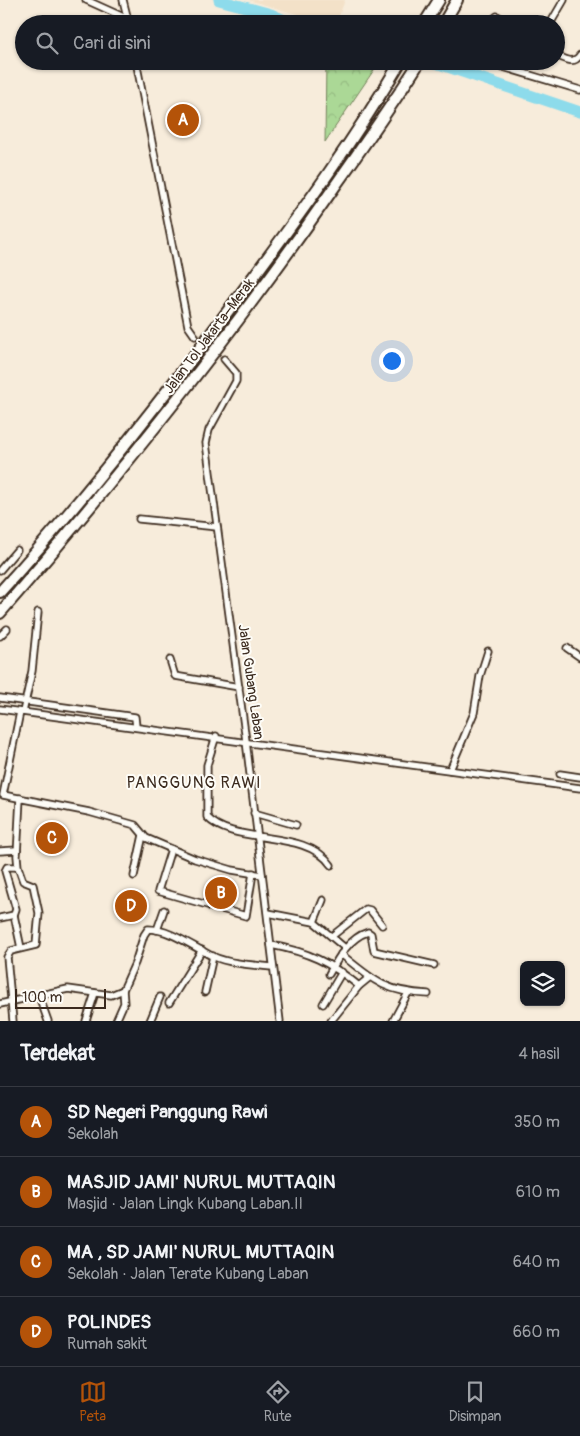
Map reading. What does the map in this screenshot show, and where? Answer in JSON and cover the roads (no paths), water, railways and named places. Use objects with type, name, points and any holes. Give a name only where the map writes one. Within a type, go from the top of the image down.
[{"type":"highway","points":[[430,15],[439,0]]},
{"type":"highway","points":[[447,15],[456,0]]},
{"type":"highway","name":"Jalan Tol Jakarta–Merak","points":[[0,592],[117,455],[216,328],[281,240],[396,70]]},
{"type":"highway","name":"Jalan Tol Jakarta–Merak","points":[[0,613],[97,502],[202,370],[286,258],[414,70]]},
{"type":"street","points":[[86,0],[116,15]]},
{"type":"street","points":[[123,0],[127,15]]},
{"type":"street","points":[[555,15],[563,2],[556,0]]},
{"type":"street","points":[[565,59],[571,61],[580,55]]},
{"type":"street","points":[[138,70],[188,326],[195,336]]},
{"type":"street","points":[[513,70],[580,90]]},
{"type":"street","name":"Jalan Gubang Laban","points":[[224,359],[236,372],[236,382],[209,430],[206,443],[246,741],[280,1021]]},
{"type":"street","points":[[139,519],[217,527]]},
{"type":"street","points":[[0,570],[17,550]]},
{"type":"street","points":[[38,612],[24,707],[1,798],[20,798],[89,812],[135,826],[144,836],[212,865],[262,875]]},
{"type":"street","points":[[0,636],[7,629]]},
{"type":"street","points":[[567,648],[580,657]]},
{"type":"street","points":[[450,770],[474,714],[480,676],[488,652]]},
{"type":"street","points":[[170,660],[175,676],[239,687]]},
{"type":"street","points":[[0,698],[24,707],[136,727],[216,736],[580,788]]},
{"type":"street","points":[[0,709],[24,707],[135,718],[136,727]]},
{"type":"street","points":[[216,736],[207,765],[207,817],[219,828],[257,835],[311,849],[331,865]]},
{"type":"street","points":[[560,774],[580,777]]},
{"type":"street","points":[[13,1021],[6,957],[11,951],[36,944],[39,912],[33,885],[23,881],[18,867],[20,798]]},
{"type":"street","points":[[254,813],[296,825]]},
{"type":"street","points":[[134,876],[144,836]]},
{"type":"street","points":[[171,849],[158,891],[210,907],[246,916],[253,873]]},
{"type":"street","points":[[0,851],[17,850]]},
{"type":"street","points":[[18,867],[5,869],[16,909],[14,915],[21,948]]},
{"type":"street","points":[[210,907],[216,883]]},
{"type":"street","points":[[314,922],[323,900]]},
{"type":"street","points":[[332,936],[366,909],[372,912],[382,925]]},
{"type":"street","points":[[157,930],[164,910]]},
{"type":"street","points":[[268,914],[314,922],[332,936],[343,951],[370,977],[387,988],[408,993],[428,994]]},
{"type":"street","points":[[0,918],[14,915]]},
{"type":"street","points":[[116,1021],[123,1008],[123,990],[146,931],[157,930],[213,956],[273,967]]},
{"type":"street","points":[[329,974],[343,951],[359,936],[368,932],[371,934],[374,951],[434,965]]},
{"type":"street","points":[[271,945],[303,952],[334,966],[359,986]]},
{"type":"street","points":[[169,1003],[202,950]]},
{"type":"street","points":[[205,992],[213,956]]},
{"type":"street","points":[[323,1004],[342,972]]},
{"type":"street","points":[[331,1021],[359,986],[370,977]]},
{"type":"street","points":[[0,1004],[68,989],[111,995],[123,990]]},
{"type":"street","points":[[86,1021],[95,993]]},
{"type":"street","points":[[393,1021],[408,993]]},
{"type":"street","points":[[38,996],[48,1021]]},
{"type":"street","points":[[150,1021],[160,997]]},
{"type":"waterway","points":[[219,0],[273,15]]},
{"type":"waterway","points":[[456,70],[580,112]]},
{"type":"tunnel","points":[[195,336],[224,359]]},
{"type":"place","name":"SD Negeri Panggung Rawi","points":[[183,120]]},
{"type":"place","name":"MA , SD JAMI' NURUL MUTTAQIN","points":[[52,838]]},
{"type":"place","name":"MASJID JAMI' NURUL MUTTAQIN","points":[[221,893]]},
{"type":"place","name":"POLINDES","points":[[131,906]]},
{"type":"district","name":"PANGGUNG RAWI","points":[[194,783]]}]
